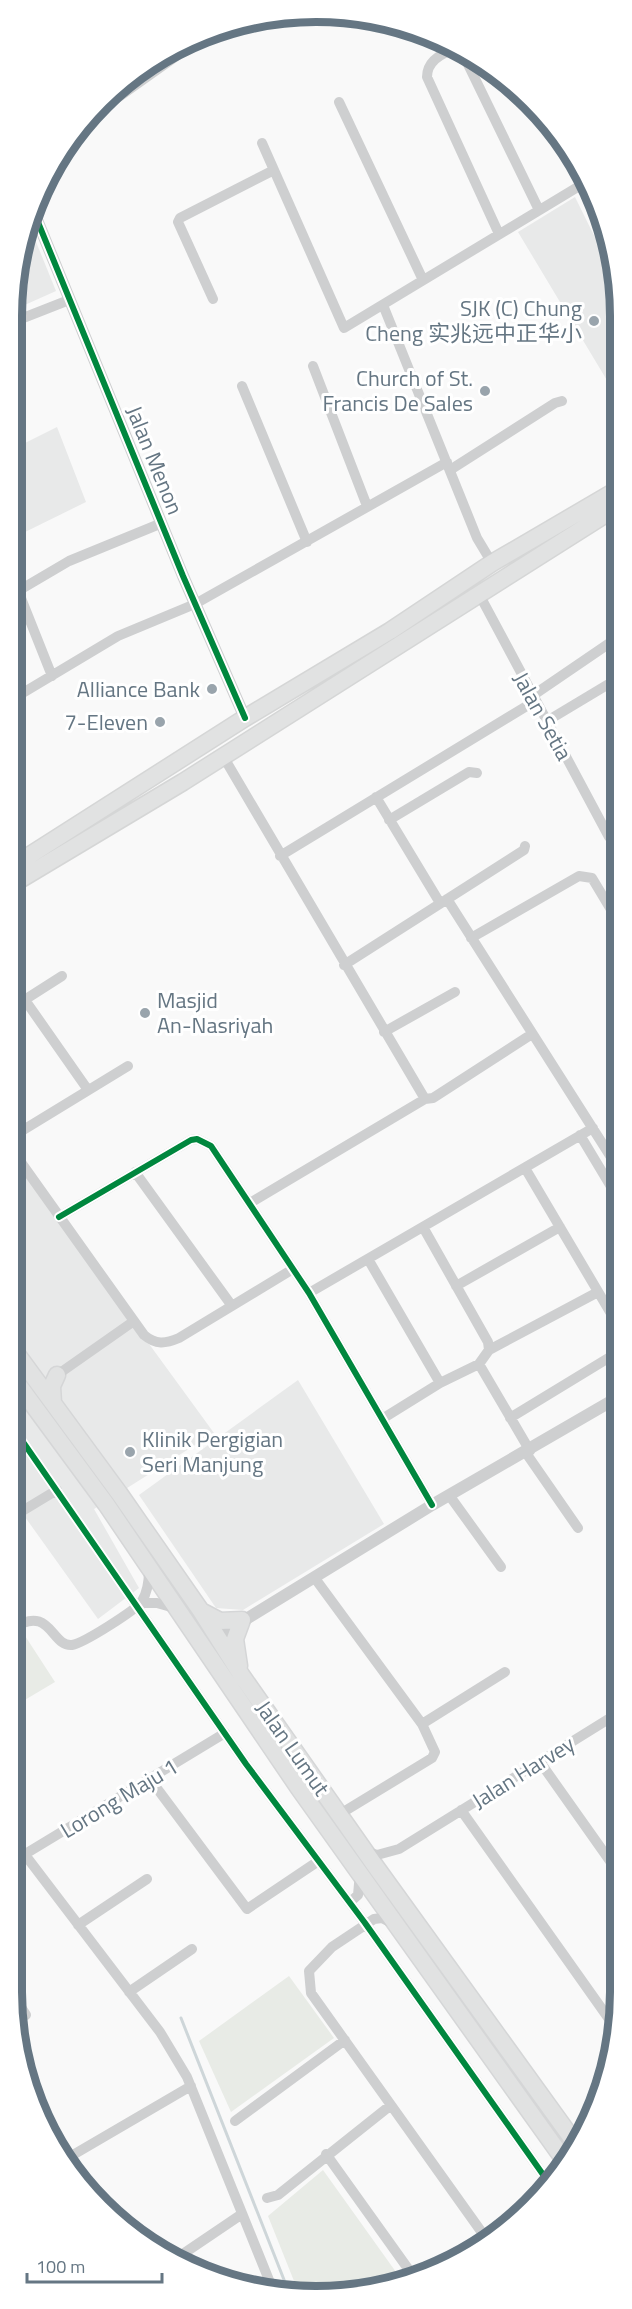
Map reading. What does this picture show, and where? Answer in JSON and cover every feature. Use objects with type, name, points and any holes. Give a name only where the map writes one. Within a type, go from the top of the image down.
[{"type":"main road","points":[[22,860],[98,814],[245,718],[390,632],[492,563],[501,569],[507,568],[610,501]]},
{"type":"main road","points":[[22,878],[339,684],[479,594],[610,502]]},
{"type":"main road","points":[[390,632],[415,623],[465,590],[479,594]]},
{"type":"main road","points":[[245,718],[250,722],[259,721],[312,690],[339,684]]},
{"type":"main road","points":[[98,814],[167,779],[206,755],[212,753],[223,756]]},
{"type":"main road","name":"Jalan Lumut","points":[[22,1360],[119,1493],[201,1611],[242,1676],[365,1851],[571,2138]]},
{"type":"main road","points":[[32,1373],[43,1378],[57,1375]]},
{"type":"main road","points":[[53,1403],[52,1386],[57,1375]]},
{"type":"main road","name":"Jalan Lumut","points":[[22,1390],[122,1527],[219,1672],[561,2155]]},
{"type":"main road","points":[[87,1448],[94,1467],[94,1474],[88,1481]]},
{"type":"main road","points":[[119,1493],[113,1502],[113,1507],[122,1527]]},
{"type":"main road","points":[[201,1611],[220,1621],[242,1620],[235,1648],[242,1676]]},
{"type":"main road","points":[[182,1616],[199,1632],[218,1637],[213,1653],[219,1672]]},
{"type":"street","points":[[445,52],[432,62],[427,77],[499,234]]},
{"type":"street","points":[[469,66],[539,210]]},
{"type":"street","points":[[126,92],[161,67]]},
{"type":"street","points":[[339,102],[423,280]]},
{"type":"street","points":[[262,143],[344,328],[579,186]]},
{"type":"street","points":[[213,299],[178,222],[180,218],[274,170]]},
{"type":"street","name":"Jalan Menon","points":[[38,222],[195,604],[245,718]]},
{"type":"street","points":[[22,318],[69,300]]},
{"type":"street","points":[[382,305],[477,538],[492,563]]},
{"type":"street","points":[[313,366],[367,506]]},
{"type":"street","points":[[242,386],[307,542]]},
{"type":"street","points":[[22,694],[118,636],[195,604],[367,506],[449,466],[562,401]]},
{"type":"street","points":[[22,587],[69,561],[162,523]]},
{"type":"street","name":"Jalan Setia","points":[[479,594],[533,699],[609,837]]},
{"type":"street","points":[[22,602],[52,676]]},
{"type":"street","points":[[280,856],[533,699],[610,643]]},
{"type":"street","points":[[547,721],[610,684]]},
{"type":"street","points":[[223,756],[425,1099]]},
{"type":"street","points":[[389,820],[470,772],[477,773]]},
{"type":"street","points":[[376,797],[443,901],[471,938],[610,1155]]},
{"type":"street","points":[[344,965],[524,850],[525,846]]},
{"type":"street","points":[[471,938],[579,876],[592,879],[610,908]]},
{"type":"street","points":[[22,1002],[62,976]]},
{"type":"street","points":[[384,1032],[455,992]]},
{"type":"street","points":[[25,1000],[88,1090]]},
{"type":"street","points":[[250,1203],[425,1099],[433,1098],[532,1034]]},
{"type":"street","points":[[22,1131],[128,1066]]},
{"type":"street","points":[[309,1293],[593,1128]]},
{"type":"street","points":[[580,1135],[610,1185]]},
{"type":"street","points":[[59,1217],[190,1140],[197,1139],[211,1146],[309,1293],[432,1506]]},
{"type":"street","points":[[22,1164],[150,1340],[163,1344],[179,1338],[294,1269]]},
{"type":"street","points":[[525,1168],[610,1312]]},
{"type":"street","points":[[135,1172],[232,1306]]},
{"type":"street","points":[[423,1227],[488,1342],[489,1350]]},
{"type":"street","points":[[456,1286],[560,1227]]},
{"type":"street","points":[[368,1259],[440,1383]]},
{"type":"street","points":[[382,1419],[440,1383],[479,1364],[489,1350],[598,1292]]},
{"type":"street","points":[[57,1375],[134,1321]]},
{"type":"street","points":[[510,1418],[610,1357]]},
{"type":"street","points":[[479,1364],[528,1452],[578,1528]]},
{"type":"street","points":[[218,1637],[242,1620],[449,1495],[528,1452],[610,1402]]},
{"type":"street","points":[[22,1441],[139,1605],[225,1733],[317,1862],[350,1902],[545,2177]]},
{"type":"street","points":[[22,1511],[57,1491]]},
{"type":"street","points":[[449,1495],[501,1568]]},
{"type":"street","points":[[139,1605],[148,1587],[149,1566]]},
{"type":"street","points":[[314,1577],[361,1645],[422,1724],[434,1746],[432,1758],[340,1814]]},
{"type":"street","points":[[22,1624],[31,1620],[37,1621],[44,1624],[64,1643],[72,1645],[139,1605],[156,1603],[182,1616]]},
{"type":"street","points":[[422,1724],[506,1672]]},
{"type":"street","name":"Jalan Harvey","points":[[399,1849],[610,1718]]},
{"type":"street","name":"Lorong Maju 1","points":[[24,1855],[225,1733]]},
{"type":"street","points":[[540,1762],[610,1861]]},
{"type":"street","points":[[150,1779],[247,1909],[317,1862]]},
{"type":"street","points":[[461,1810],[608,2018]]},
{"type":"street","points":[[365,1851],[377,1855],[399,1849]]},
{"type":"street","points":[[385,1879],[387,1863],[399,1849]]},
{"type":"street","points":[[22,1852],[160,2032],[191,2086],[270,2283]]},
{"type":"street","points":[[350,1902],[358,1895],[360,1873]]},
{"type":"street","points":[[78,1925],[147,1879]]},
{"type":"street","points":[[397,1925],[382,1918],[365,1923],[332,1947],[309,1971],[311,1993],[483,2234]]},
{"type":"street","points":[[129,1992],[192,1949]]},
{"type":"street","points":[[23,2010],[26,2015]]},
{"type":"street","points":[[235,2121],[345,2040]]},
{"type":"street","points":[[72,2156],[191,2086]]},
{"type":"street","points":[[267,2198],[278,2195],[326,2154],[391,2105]]},
{"type":"street","points":[[326,2154],[410,2271]]},
{"type":"street","points":[[183,2254],[242,2214]]},
{"type":"shaded area","name":"SJK (C) Chung Cheng 实兆远中正华小","points":[[575,197],[604,259],[610,316],[610,385],[518,232]]},
{"type":"shaded area","points":[[34,237],[56,291],[23,306],[28,259]]},
{"type":"shaded area","points":[[57,427],[86,502],[22,534],[22,444]]},
{"type":"shaded area","points":[[22,1170],[214,1433],[94,1509],[139,1588],[98,1619],[22,1513]]},
{"type":"shaded area","points":[[298,1380],[384,1524],[243,1610],[216,1608],[139,1495]]},
{"type":"shaded area","points":[[22,1631],[55,1682],[22,1702]]},
{"type":"shaded area","points":[[289,1976],[334,2038],[231,2112],[199,2041]]},
{"type":"shaded area","points":[[323,2170],[398,2274],[354,2284],[296,2286],[268,2216]]},
{"type":"waterway","points":[[181,2018],[286,2285]]},
{"type":"cycle path","points":[[38,222],[183,576],[245,718]]},
{"type":"cycle path","points":[[59,1217],[191,1140],[197,1139],[211,1146],[309,1293],[432,1505]]},
{"type":"cycle path","points":[[22,1441],[246,1764],[365,1923],[545,2177]]},
{"type":"place","name":"SJK (C) Chung Cheng 实兆远中正华小","points":[[594,321]]},
{"type":"place","name":"Church of St. Francis De Sales","points":[[485,391]]},
{"type":"place","name":"Alliance Bank","points":[[212,689]]},
{"type":"place","name":"7-Eleven","points":[[160,722]]},
{"type":"place","name":"Masjid An-Nasriyah","points":[[145,1013]]},
{"type":"place","name":"Klinik Pergigian Seri Manjung","points":[[130,1452]]}]
